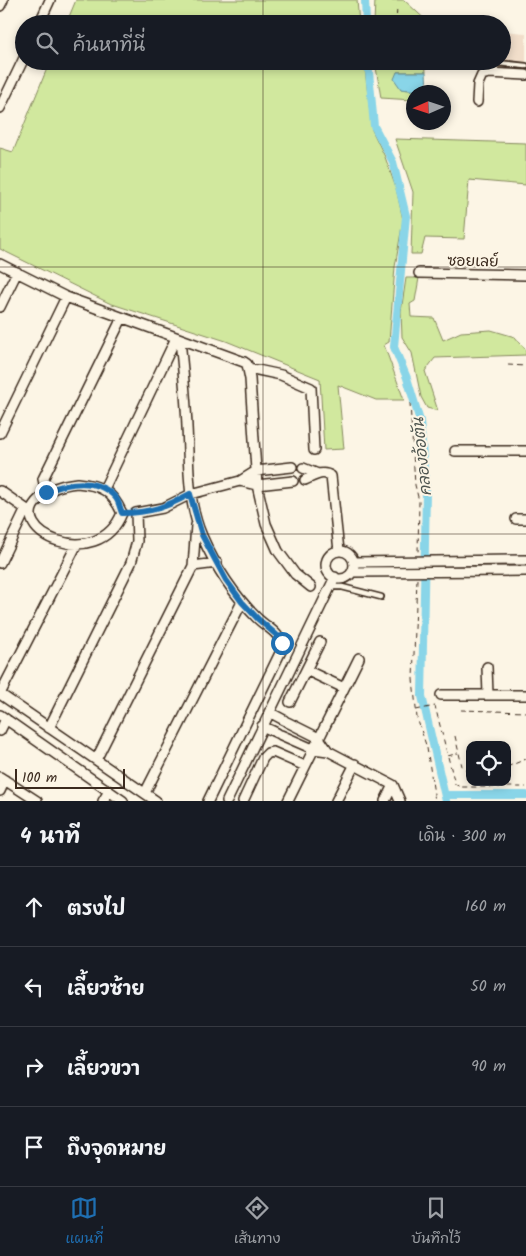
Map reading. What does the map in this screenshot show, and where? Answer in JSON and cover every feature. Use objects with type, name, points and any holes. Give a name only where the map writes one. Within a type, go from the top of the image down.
[{"type":"street","points":[[0,6],[3,0]]},
{"type":"street","points":[[43,15],[50,0]]},
{"type":"street","points":[[0,108],[18,70]]},
{"type":"street","points":[[477,102],[478,84],[482,75],[489,73],[526,75]]},
{"type":"street","points":[[0,264],[66,297],[244,362],[248,368],[250,379],[257,485],[266,524],[278,551],[295,574],[311,587]]},
{"type":"street","points":[[0,307],[17,272]]},
{"type":"street","name":"ซอยเลย์","points":[[419,273],[526,276]]},
{"type":"street","points":[[0,433],[66,297]]},
{"type":"street","points":[[46,492],[43,478],[122,318]]},
{"type":"street","points":[[104,489],[178,339]]},
{"type":"street","points":[[178,339],[186,397],[190,494],[202,535],[226,580],[242,602],[280,638],[282,649],[208,801]]},
{"type":"street","points":[[248,368],[281,375],[311,388],[314,450]]},
{"type":"street","points":[[455,452],[526,451]]},
{"type":"street","points":[[122,513],[136,513],[164,508],[190,494],[240,481],[256,471],[292,468]]},
{"type":"street","points":[[303,468],[318,474]]},
{"type":"street","points":[[305,480],[318,474],[325,473],[331,476],[339,551]]},
{"type":"street","points":[[240,481],[257,485],[293,482]]},
{"type":"street","points":[[0,491],[29,509],[32,522],[46,536],[62,542],[76,544],[93,542],[106,536],[118,525],[122,513],[116,499],[104,489],[91,484],[60,485],[46,492],[32,504],[29,509],[0,563]]},
{"type":"street","points":[[49,728],[132,563],[136,541],[136,513]]},
{"type":"street","points":[[96,760],[193,566],[197,518]]},
{"type":"street","points":[[516,519],[526,519]]},
{"type":"street","points":[[76,544],[0,694],[156,801]]},
{"type":"street","points":[[339,551],[350,555],[353,567],[345,578],[335,577],[327,569],[327,563],[333,553],[339,551]]},
{"type":"street","points":[[353,567],[526,560]]},
{"type":"street","points":[[193,566],[217,563]]},
{"type":"street","points":[[377,566],[467,571],[526,571]]},
{"type":"street","points":[[227,801],[335,577]]},
{"type":"street","points":[[145,793],[242,602]]},
{"type":"street","points":[[290,702],[320,642]]},
{"type":"street","points":[[288,801],[359,658]]},
{"type":"street","points":[[487,667],[488,695]]},
{"type":"street","points":[[306,670],[344,688]]},
{"type":"street","points":[[441,695],[526,695]]},
{"type":"street","points":[[269,712],[318,738],[328,751]]},
{"type":"street","points":[[0,731],[3,717],[120,800]]},
{"type":"street","points":[[262,726],[313,749],[328,751],[355,764],[393,785],[400,801]]},
{"type":"street","points":[[243,801],[268,753],[273,752],[304,766]]},
{"type":"street","points":[[336,801],[355,764]]},
{"type":"street","points":[[0,791],[3,779],[37,801]]},
{"type":"street","points":[[385,801],[393,785]]},
{"type":"street","points":[[103,801],[109,791]]},
{"type":"lane","points":[[511,64],[526,66]]},
{"type":"lane","points":[[330,586],[342,587],[381,597]]},
{"type":"path","points":[[396,15],[397,6]]},
{"type":"path","points":[[508,365],[526,366]]},
{"type":"path","points":[[410,403],[415,485],[419,501],[418,556]]},
{"type":"path","points":[[417,575],[413,679],[416,710],[428,748],[435,801]]},
{"type":"path","points":[[416,710],[435,706],[455,784],[460,787],[526,787]]},
{"type":"path","points":[[461,710],[526,712]]},
{"type":"path","points":[[455,736],[464,769],[466,770]]},
{"type":"path","points":[[448,756],[459,753]]},
{"type":"path","points":[[511,765],[526,759]]},
{"type":"shaded area","points":[[511,32],[526,33],[526,71],[511,70]]},
{"type":"green space","points":[[76,0],[357,0],[358,15],[70,15]]},
{"type":"green space","points":[[375,0],[404,0],[420,15],[374,15]]},
{"type":"green space","points":[[46,70],[365,70],[372,130],[385,157],[396,188],[403,220],[395,267],[389,342],[384,345],[404,400],[376,400],[338,385],[344,449],[324,450],[320,379],[226,341],[109,303],[0,249],[0,148],[13,152]]},
{"type":"green space","points":[[376,70],[426,70],[426,72],[397,72],[401,89],[406,90],[406,100],[381,98]]},
{"type":"green space","points":[[395,139],[526,143],[526,185],[469,180],[464,239],[425,238],[421,254],[411,254],[413,192]]},
{"type":"green space","points":[[406,278],[419,278],[415,301],[410,304],[411,317],[434,318],[443,340],[461,332],[491,330],[515,337],[526,350],[526,355],[435,358],[425,371],[438,411],[427,408],[421,397],[412,353],[402,337],[401,312]]},
{"type":"water","points":[[397,72],[426,72],[427,85],[406,85],[406,90],[401,89],[394,79]]},
{"type":"waterway","name":"คลองอ้อตัน","points":[[365,0],[366,15]]},
{"type":"waterway","name":"คลองอ้อตัน","points":[[369,70],[374,126],[393,162],[406,216],[394,347],[407,378],[420,421],[426,492],[422,696],[446,801]]},
{"type":"waterway","points":[[445,795],[526,795]]},
{"type":"route","points":[[46,492],[60,485],[91,484],[104,489],[116,499],[122,513],[136,513],[164,508],[190,494],[202,535],[226,580],[242,602],[280,638],[282,643]]}]
